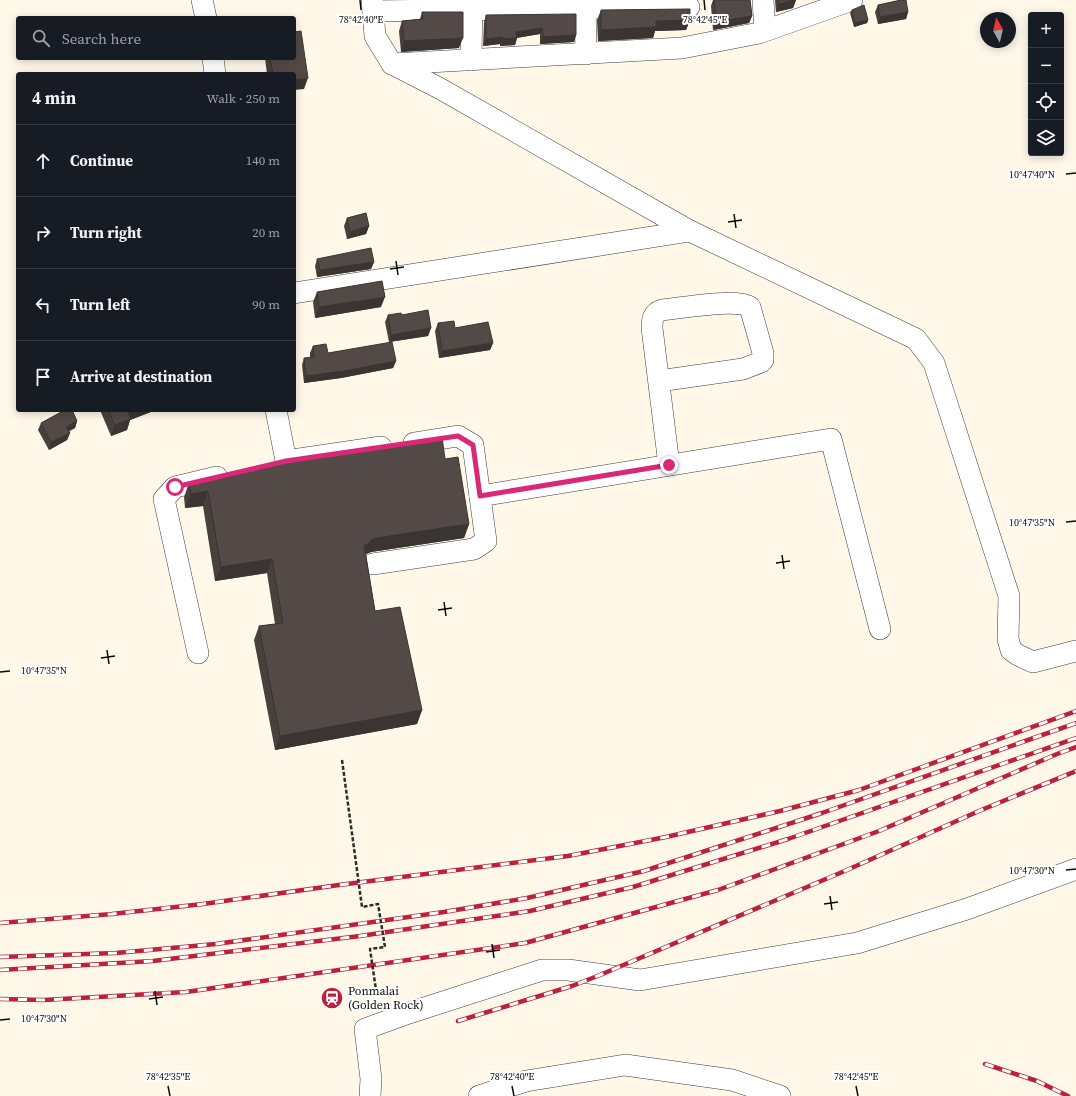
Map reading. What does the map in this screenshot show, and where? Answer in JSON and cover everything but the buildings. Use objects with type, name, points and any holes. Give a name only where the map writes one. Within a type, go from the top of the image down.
[{"type":"street","points":[[202,0],[206,16]]},
{"type":"street","points":[[763,0],[765,30]]},
{"type":"street","points":[[392,64],[682,48],[765,30],[821,5],[852,0]]},
{"type":"street","points":[[585,4],[586,54]]},
{"type":"street","points":[[689,7],[585,4],[372,5],[375,36],[392,64],[439,88],[690,231],[916,339],[934,362],[1009,596],[1008,638],[1011,650],[1033,662],[1076,650]]},
{"type":"street","points":[[471,60],[472,5]]},
{"type":"street","points":[[213,60],[215,72]]},
{"type":"street","points":[[296,293],[690,231]]},
{"type":"street","points":[[660,381],[743,369],[761,362],[763,360],[763,353],[750,307],[741,304],[718,304],[662,310],[653,316],[652,328],[660,381],[669,465]]},
{"type":"street","points":[[276,412],[278,462],[458,436],[473,445],[486,541],[474,549],[373,564]]},
{"type":"street","points":[[480,496],[831,439],[880,629]]},
{"type":"street","points":[[198,653],[164,499],[175,487],[234,473]]},
{"type":"street","points":[[370,1096],[371,1079],[365,1029],[424,1008],[542,970],[568,970],[640,980],[857,943],[967,908],[1076,869]]},
{"type":"street","points":[[479,1096],[526,1082],[625,1065],[732,1080],[780,1096]]},
{"type":"path","points":[[342,760],[362,907],[378,904],[384,947],[370,949],[376,990]]},
{"type":"railway","points":[[0,923],[112,914],[203,904],[568,856],[666,837],[780,811],[859,790],[1076,711]]},
{"type":"railway","points":[[0,957],[116,953],[216,944],[444,912],[527,898],[644,871],[822,813],[1076,723]]},
{"type":"railway","points":[[0,970],[153,961],[360,936],[530,911],[633,887],[788,839],[1076,738]]},
{"type":"railway","points":[[0,999],[44,1000],[186,992],[525,943],[718,890],[879,831],[1076,747]]},
{"type":"railway","points":[[458,1021],[572,986],[600,975],[847,870],[979,811],[1076,771]]},
{"type":"railway","points":[[985,1064],[1037,1081],[1068,1096]]},
{"type":"place","name":"Ponmalai (Golden Rock)","points":[[332,998]]},
{"type":"route","points":[[175,487],[286,461],[458,436],[473,445],[480,496],[669,465]]}]
